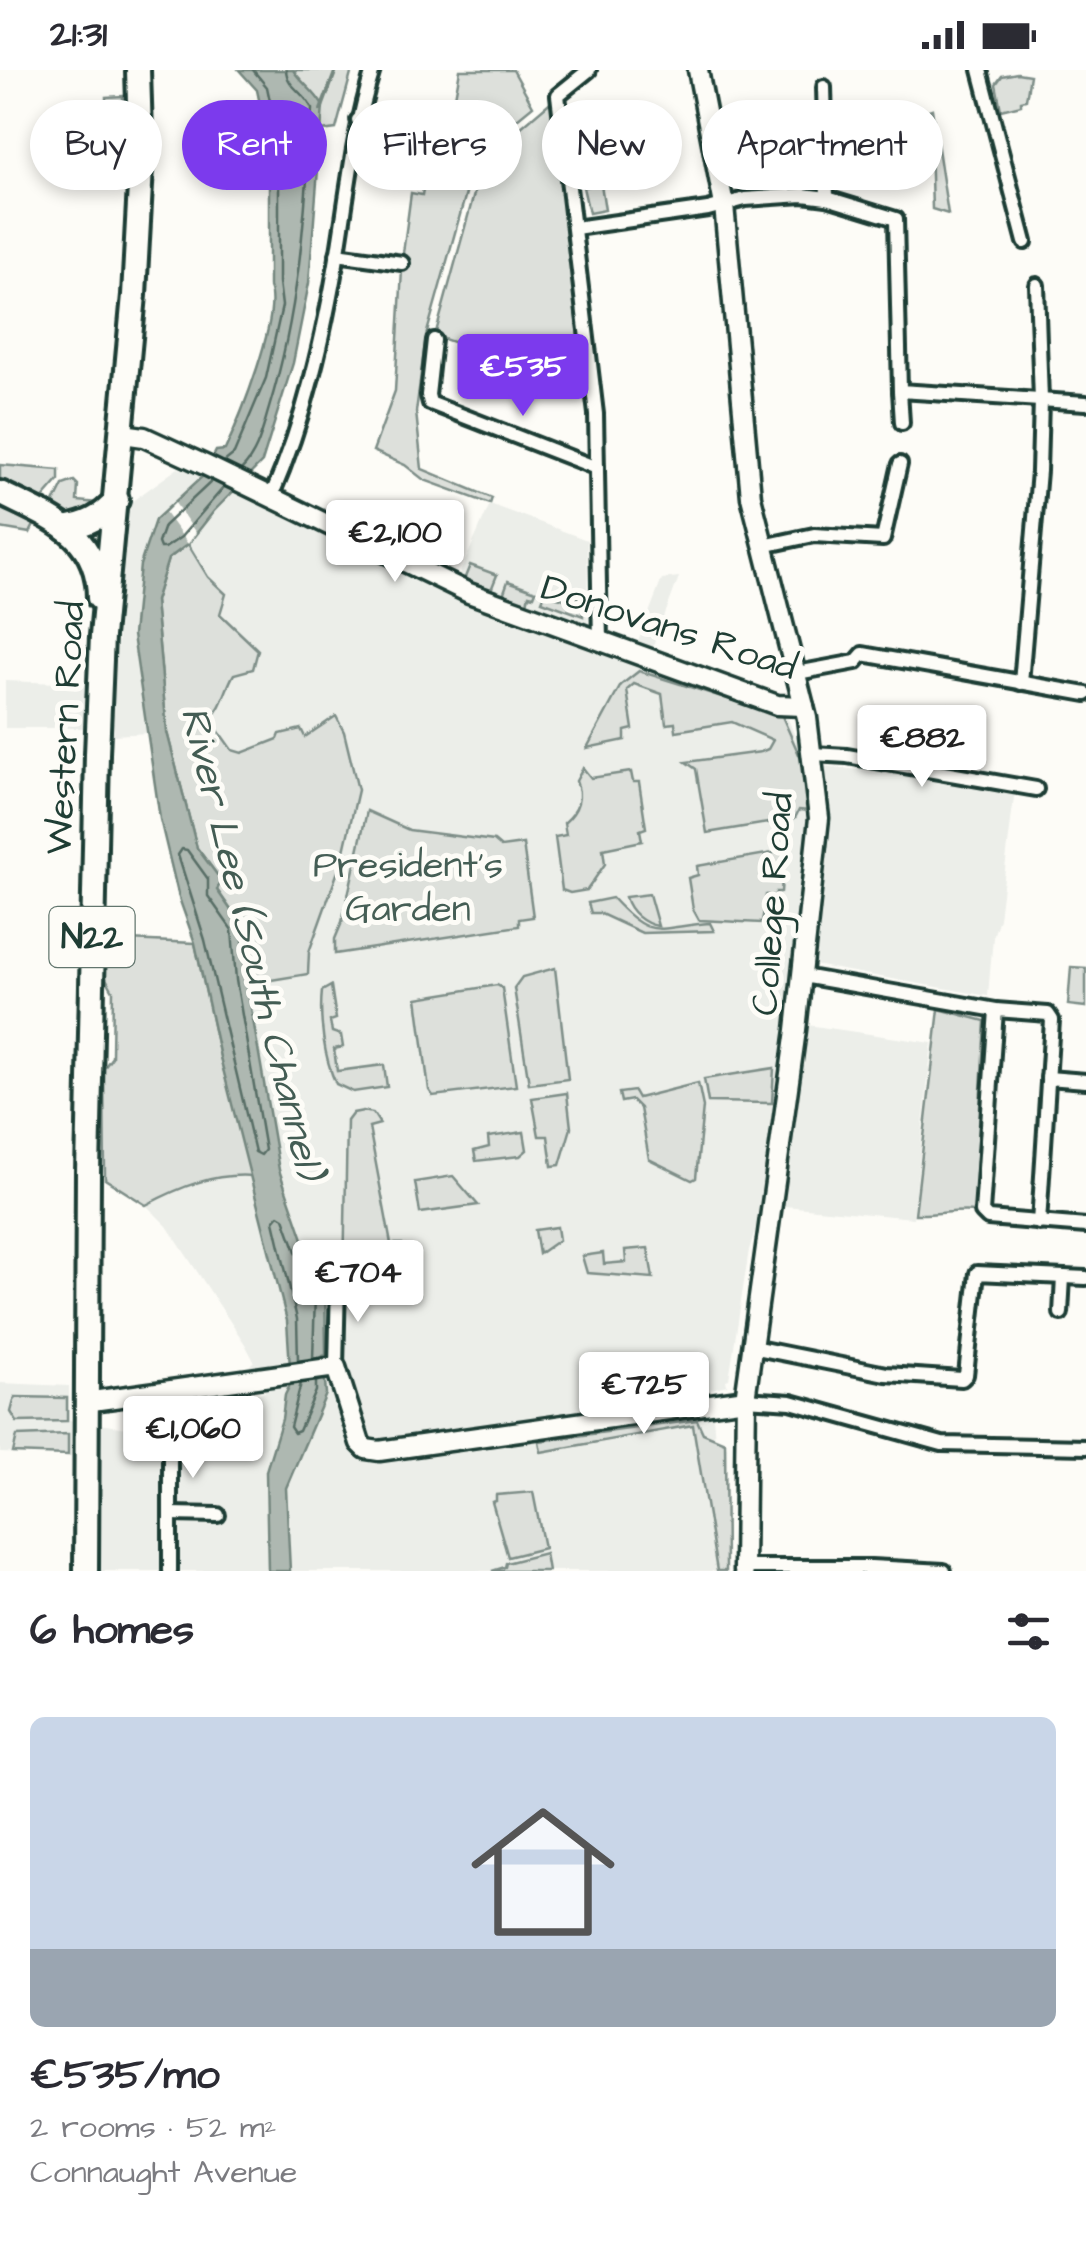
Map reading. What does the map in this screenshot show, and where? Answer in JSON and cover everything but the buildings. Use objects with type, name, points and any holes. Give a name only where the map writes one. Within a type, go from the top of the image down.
[{"type":"highway","name":"Western Road","points":[[86,1571],[92,890],[102,636],[124,434],[140,200],[138,70]]},
{"type":"highway","name":"N22","points":[[0,494],[82,542],[97,573],[102,636]]},
{"type":"highway","points":[[64,528],[88,524],[117,500]]},
{"type":"street","points":[[364,100],[373,70]]},
{"type":"street","points":[[589,70],[558,95],[591,360],[600,643]]},
{"type":"street","name":"College Road","points":[[698,70],[704,100]]},
{"type":"street","points":[[980,70],[1025,242]]},
{"type":"street","points":[[824,86],[826,198]]},
{"type":"street","points":[[271,497],[304,412],[348,190]]},
{"type":"street","name":"College Road","points":[[722,190],[748,476],[804,706],[819,834],[746,1399],[744,1569]]},
{"type":"street","points":[[575,228],[744,199],[802,195],[826,198],[896,219],[902,423]]},
{"type":"street","points":[[338,254],[402,263]]},
{"type":"street","points":[[1021,683],[1035,541],[1041,400],[1037,284]]},
{"type":"street","points":[[434,340],[430,403],[596,468]]},
{"type":"street","points":[[900,391],[1086,403]]},
{"type":"street","name":"Donovans Road","points":[[124,434],[144,437],[208,466],[450,585],[778,705],[804,706]]},
{"type":"street","points":[[763,546],[814,535],[883,539],[900,464]]},
{"type":"street","points":[[797,673],[856,662],[863,654],[1086,694]]},
{"type":"street","points":[[812,754],[847,756],[1036,789]]},
{"type":"street","points":[[803,976],[1050,1016],[1039,1222]]},
{"type":"street","points":[[996,1010],[982,1212],[988,1218],[1086,1226]]},
{"type":"street","points":[[1048,1078],[1086,1081]]},
{"type":"street","points":[[752,1347],[886,1374],[962,1379],[966,1375],[977,1273],[1086,1278]]},
{"type":"street","points":[[1061,1313],[1063,1277]]},
{"type":"street","points":[[338,1281],[330,1368],[366,1449],[767,1398],[942,1444],[1086,1447]]},
{"type":"street","points":[[85,1402],[330,1368]]},
{"type":"street","points":[[170,1390],[170,1571]]},
{"type":"street","points":[[171,1514],[218,1514]]},
{"type":"street","points":[[744,1569],[871,1567],[944,1571]]},
{"type":"shaded area","points":[[178,468],[204,475],[450,596],[490,504],[587,540],[588,622],[583,643],[631,660],[662,579],[679,577],[644,670],[782,714],[788,719],[806,764],[938,779],[945,702],[977,708],[966,782],[1015,789],[988,996],[814,965],[807,1025],[932,1043],[913,1218],[763,1204],[749,1250],[729,1379],[727,1385],[711,1389],[715,1442],[727,1446],[726,1571],[100,1571],[101,1457],[0,1453],[0,1383],[69,1386],[69,1420],[127,1428],[181,1425],[182,1401],[265,1392],[250,1365],[254,1361],[245,1344],[167,1226],[146,1205],[105,1179],[104,1068],[112,1057],[113,991],[109,986],[105,939],[195,943],[221,880],[166,732],[113,735],[110,728],[5,728],[5,681],[115,685],[124,530],[131,502]]},
{"type":"green space","points":[[293,70],[352,70],[336,129],[327,130],[327,100],[317,100]]},
{"type":"green space","points":[[460,70],[513,70],[533,106],[522,115],[522,100],[455,100]]},
{"type":"green space","points":[[1030,75],[1026,100],[1001,110],[996,84],[1002,76]]},
{"type":"green space","points":[[542,109],[542,190],[563,190],[583,386],[435,336],[475,190],[522,190],[522,126]]},
{"type":"green space","points":[[943,181],[948,214],[932,209],[931,190],[943,190]]},
{"type":"green space","points":[[423,190],[467,190],[426,336],[416,412],[422,469],[492,498],[490,504],[424,480],[405,465],[373,451],[395,391],[403,253],[411,193],[422,195]]},
{"type":"green space","points":[[584,190],[602,190],[605,210],[589,213]]},
{"type":"green space","points":[[0,465],[59,470],[59,480],[39,503],[0,483]]},
{"type":"green space","points":[[74,481],[78,485],[77,501],[97,503],[97,512],[73,519],[51,509],[63,485]]},
{"type":"green space","points":[[0,504],[36,521],[30,533],[0,528]]},
{"type":"green space","points":[[188,544],[208,577],[226,594],[220,614],[258,650],[253,669],[234,674],[210,719],[232,750],[242,753],[278,739],[280,734],[301,729],[305,737],[336,716],[344,732],[358,790],[342,860],[309,952],[308,974],[265,981],[246,979],[242,926],[217,890],[221,880],[197,848],[167,732],[155,601],[168,559]]},
{"type":"green space","points":[[470,565],[497,575],[491,590],[464,580]]},
{"type":"green space","points":[[508,581],[536,591],[534,596],[529,595],[527,603],[503,595]]},
{"type":"green space","points":[[582,592],[583,616],[542,601],[544,596],[551,595],[574,602]]},
{"type":"green space","points":[[639,671],[782,716],[805,768],[810,811],[799,810],[795,818],[786,820],[707,833],[696,769],[686,762],[761,752],[773,740],[732,722],[676,731],[675,723],[666,724],[662,694],[634,684],[627,690],[633,729],[625,731],[625,740],[587,748],[621,685]]},
{"type":"green space","points":[[583,768],[591,778],[631,772],[633,782],[639,782],[646,828],[640,830],[642,841],[603,849],[605,864],[587,890],[570,893],[562,890],[555,837],[566,835],[564,823],[578,804],[576,781]]},
{"type":"green space","name":"President's Garden","points":[[367,811],[409,830],[494,841],[501,847],[523,844],[533,917],[519,919],[519,926],[335,954],[335,939]]},
{"type":"green space","points":[[784,851],[781,892],[766,895],[762,923],[699,920],[693,909],[688,878],[698,875],[697,866]]},
{"type":"green space","points":[[649,894],[658,926],[638,916],[625,897]]},
{"type":"green space","points":[[612,898],[646,926],[710,923],[714,931],[642,933],[591,913],[588,903]]},
{"type":"green space","points":[[105,939],[195,943],[220,1057],[253,1176],[197,1183],[146,1205],[105,1179],[104,1068],[112,1057],[113,991],[102,971]]},
{"type":"green space","points":[[1071,967],[1086,968],[1086,1007],[1068,1005]]},
{"type":"green space","points":[[555,968],[568,1079],[529,1084],[514,988],[522,977]]},
{"type":"green space","points":[[497,985],[502,988],[516,1086],[433,1096],[417,998]]},
{"type":"green space","points":[[331,986],[336,1019],[330,1021],[332,1032],[341,1035],[343,1047],[334,1049],[337,1071],[384,1065],[387,1087],[353,1092],[336,1084],[321,1014],[322,991]]},
{"type":"green space","points":[[939,1009],[985,1021],[974,1212],[915,1214]]},
{"type":"green space","points":[[774,1068],[772,1103],[708,1102],[704,1079]]},
{"type":"green space","points":[[698,1083],[703,1107],[696,1178],[692,1180],[649,1159],[640,1108],[632,1100],[621,1102],[619,1093],[634,1091],[638,1098]]},
{"type":"green space","points":[[567,1093],[571,1128],[560,1165],[552,1166],[548,1136],[539,1136],[532,1098]]},
{"type":"green space","points":[[353,1113],[373,1113],[380,1124],[369,1127],[391,1244],[402,1244],[402,1250],[375,1256],[379,1275],[344,1279],[347,1121]]},
{"type":"green space","points":[[524,1132],[527,1150],[520,1156],[476,1161],[474,1151],[489,1147],[488,1137]]},
{"type":"green space","points":[[453,1176],[478,1205],[420,1213],[415,1182]]},
{"type":"green space","points":[[557,1227],[559,1240],[539,1254],[535,1230]]},
{"type":"green space","points":[[648,1248],[653,1278],[587,1273],[582,1256],[603,1253],[604,1264],[626,1262],[625,1250]]},
{"type":"green space","points":[[15,1397],[67,1398],[67,1421],[17,1422],[11,1412]]},
{"type":"green space","points":[[697,1420],[703,1433],[725,1442],[726,1571],[717,1571],[693,1425],[541,1452],[539,1441]]},
{"type":"green space","points":[[68,1434],[68,1455],[13,1453],[17,1436]]},
{"type":"green space","points":[[533,1492],[544,1548],[508,1557],[492,1502],[496,1495]]},
{"type":"green space","points":[[545,1553],[548,1571],[492,1571],[506,1563]]},
{"type":"water","points":[[239,70],[293,70],[319,100],[259,100],[257,90]]},
{"type":"water","points":[[269,190],[316,190],[309,283],[293,363],[262,462],[188,544],[168,559],[155,601],[167,732],[197,848],[221,880],[217,890],[242,926],[246,979],[279,1170],[318,1282],[325,1281],[326,1394],[286,1488],[290,1571],[268,1571],[266,1471],[291,1383],[287,1321],[195,943],[179,898],[160,819],[133,635],[140,565],[155,520],[204,475],[216,451],[225,450],[264,343],[270,320]]},
{"type":"pier","points":[[175,503],[196,533],[188,544],[165,513]]},
{"type":"waterway","points":[[325,100],[336,70]]},
{"type":"water label","name":"River Lee (South Channel)","points":[[251,943]]}]
